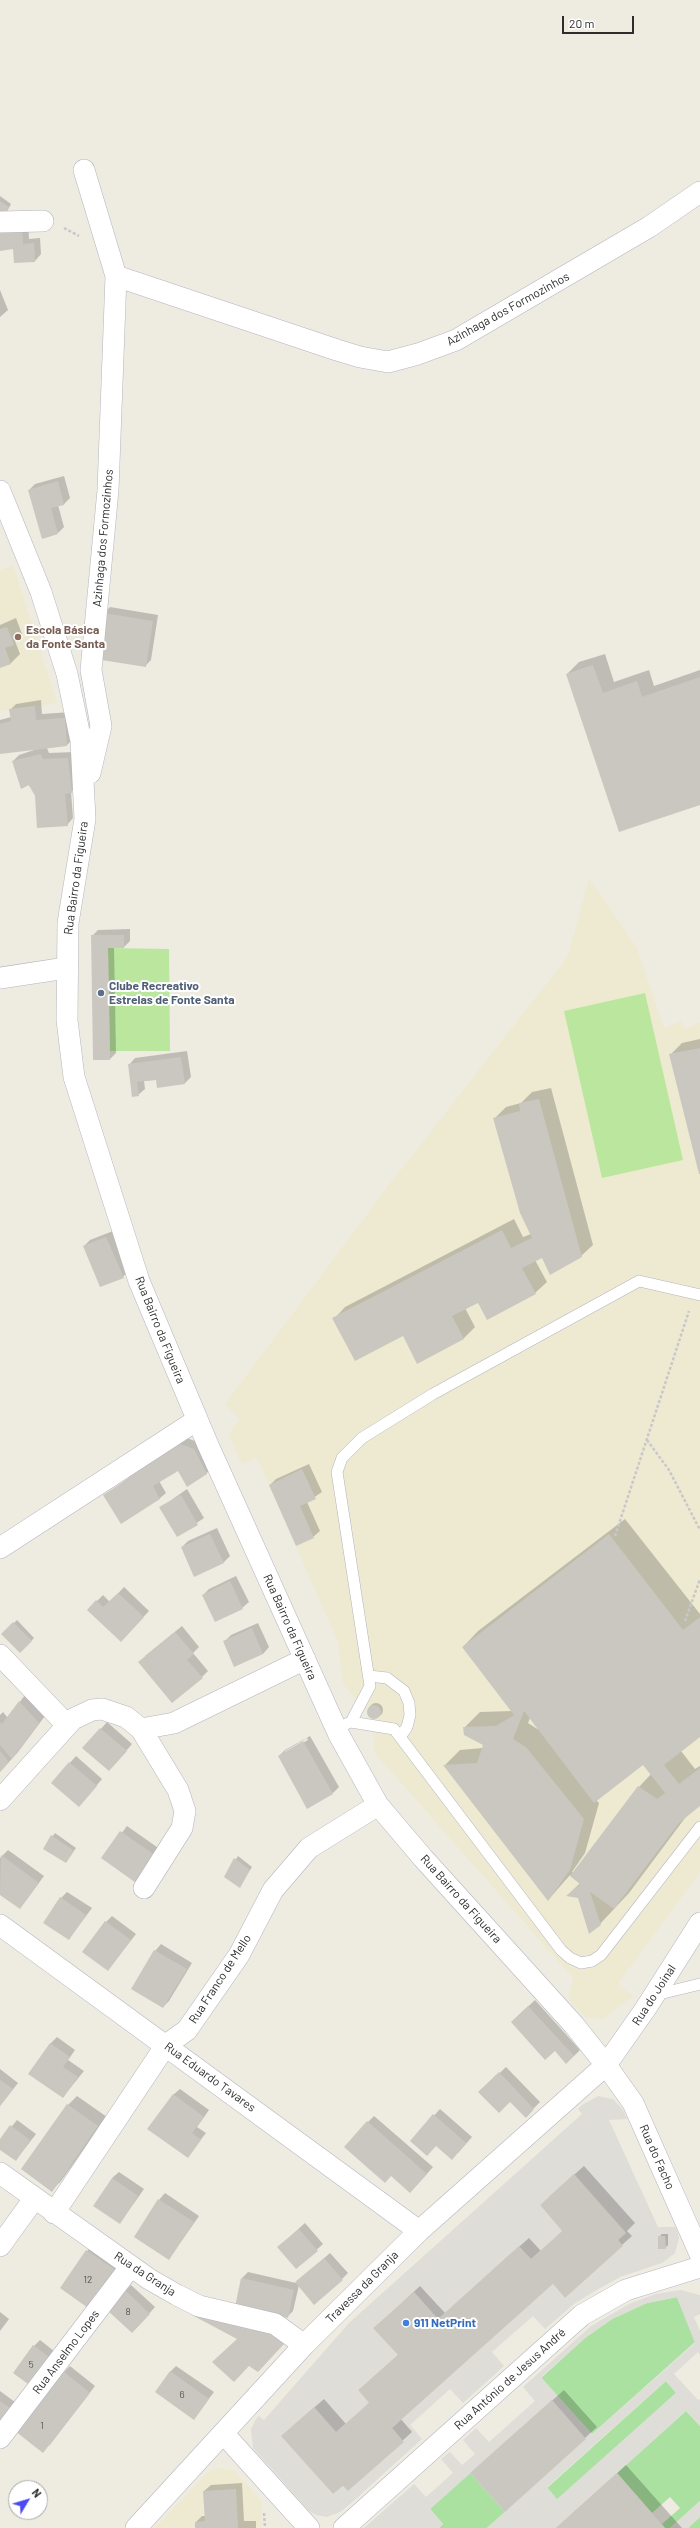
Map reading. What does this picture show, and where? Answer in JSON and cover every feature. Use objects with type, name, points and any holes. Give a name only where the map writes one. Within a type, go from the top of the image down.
[{"type":"street","name":"Azinhaga dos Formozinhos","points":[[84,170],[116,276],[108,490],[91,670],[101,726],[84,797]]},
{"type":"street","name":"Azinhaga dos Formozinhos","points":[[116,276],[337,350],[388,362],[418,354],[456,340],[649,227],[700,192]]},
{"type":"street","points":[[0,222],[42,220]]},
{"type":"street","name":"Rua Bairro da Figueira","points":[[0,491],[41,592],[67,674],[81,741],[85,819],[68,924],[66,968],[67,1020],[76,1084],[139,1281],[197,1420],[305,1659],[343,1725],[378,1805],[423,1858],[563,2013],[606,2065]]},
{"type":"street","points":[[0,978],[66,968]]},
{"type":"street","points":[[0,1548],[197,1420]]},
{"type":"street","points":[[0,1655],[66,1724]]},
{"type":"street","points":[[141,1729],[174,1723],[305,1659]]},
{"type":"street","points":[[0,1800],[66,1724],[81,1714],[102,1709],[126,1717],[141,1729],[178,1790],[185,1811],[182,1828],[144,1888]]},
{"type":"street","name":"Rua Franco de Mello","points":[[54,2213],[166,2045],[187,2030],[239,1955],[273,1890],[309,1848],[378,1805]]},
{"type":"street","name":"Rua do Joinal","points":[[606,2065],[654,1995],[700,1923]]},
{"type":"street","name":"Rua Eduardo Tavares","points":[[0,1924],[419,2231]]},
{"type":"street","name":"Travessa da Granja","points":[[136,2528],[304,2345],[419,2231],[606,2065]]},
{"type":"street","name":"Rua do Facho","points":[[606,2065],[633,2103],[700,2254]]},
{"type":"street","name":"Rua da Granja","points":[[0,2173],[54,2213],[163,2287],[199,2306],[275,2324],[304,2345]]},
{"type":"street","points":[[0,2246],[34,2199]]},
{"type":"street","name":"Rua Anselmo Lopes","points":[[0,2438],[131,2266]]},
{"type":"street","name":"Rua António de Jesus André","points":[[344,2528],[582,2315],[626,2290],[700,2268]]},
{"type":"street","points":[[223,2433],[308,2528]]},
{"type":"lane","points":[[697,1295],[639,1281],[438,1392],[362,1438],[342,1458],[337,1472],[370,1686],[343,1725],[394,1730],[561,1950],[570,1958],[581,1963],[592,1961],[601,1955],[700,1827]]},
{"type":"lane","points":[[369,1676],[387,1678],[404,1691],[409,1702],[410,1715],[407,1727],[400,1737]]},
{"type":"lane","points":[[654,1995],[700,1984]]},
{"type":"path","points":[[42,220],[69,230],[110,256]]},
{"type":"path","points":[[615,1536],[697,1295]]},
{"type":"path","points":[[647,1440],[670,1470],[700,1530]]},
{"type":"path","points":[[685,1622],[700,1579]]},
{"type":"path","points":[[264,2506],[265,2528]]},
{"type":"shaded area","name":"Escola Básica da Fonte Santa","points":[[13,565],[57,703],[0,711],[0,570]]},
{"type":"shaded area","points":[[589,878],[637,948],[664,1028],[681,1021],[685,1029],[700,1022],[700,1872],[618,1984],[633,1996],[603,2019],[586,2018],[568,1999],[573,1978],[374,1752],[372,1719],[343,1684],[338,1642],[257,1458],[242,1464],[228,1435],[240,1419],[225,1404],[392,1181],[568,956]]},
{"type":"shaded area","points":[[598,2096],[613,2099],[623,2110],[627,2119],[609,2120],[658,2227],[676,2227],[679,2238],[675,2253],[662,2263],[620,2277],[595,2291],[574,2304],[545,2329],[533,2316],[492,2352],[504,2366],[463,2403],[450,2389],[410,2425],[422,2439],[350,2504],[340,2512],[327,2517],[316,2515],[309,2511],[253,2448],[251,2429],[256,2419],[259,2416],[264,2420],[349,2323],[582,2114],[578,2109]],"holes":[[[574,2175],[626,2233],[618,2240],[623,2246],[565,2298],[553,2284],[392,2428],[404,2442],[348,2491],[343,2486],[333,2494],[282,2436],[314,2407],[336,2432],[369,2403],[358,2390],[398,2355],[374,2327],[414,2292],[438,2319],[519,2247],[531,2259],[562,2231],[540,2205]],[[665,2236],[666,2249],[658,2249],[658,2237]]]},
{"type":"shaded area","points":[[681,2290],[700,2295],[700,2314],[694,2317],[700,2331],[700,2355],[698,2352],[674,2374],[698,2400],[700,2399],[700,2426],[686,2411],[556,2528],[487,2528],[586,2439],[552,2401],[430,2509],[443,2524],[439,2528],[364,2528],[414,2484],[426,2497],[453,2473],[441,2459],[450,2452],[462,2465],[475,2454],[463,2440],[476,2428],[489,2442],[535,2401],[523,2387],[591,2326],[631,2303],[656,2294]],"holes":[[[677,2297],[695,2343],[592,2434],[541,2377],[585,2338],[612,2319],[647,2303]],[[666,2381],[676,2393],[557,2499],[547,2487]]]},
{"type":"shaded area","points":[[217,2468],[233,2470],[261,2500],[262,2528],[155,2528],[207,2473]]},
{"type":"shaded area","points":[[700,2501],[700,2517],[688,2528],[670,2528]]},
{"type":"green space","points":[[108,948],[169,949],[170,1051],[110,1051]]},
{"type":"green space","points":[[645,993],[683,1160],[602,1178],[564,1011]]},
{"type":"green space","points":[[677,2297],[695,2342],[592,2434],[541,2378],[585,2338],[612,2319],[647,2303]]},
{"type":"green space","points":[[666,2381],[676,2393],[557,2500],[547,2488]]},
{"type":"green space","points":[[686,2411],[700,2426],[700,2501],[670,2528],[665,2528],[662,2524],[680,2508],[670,2497],[652,2513],[617,2473]]},
{"type":"green space","points":[[470,2473],[505,2512],[487,2528],[439,2528],[443,2524],[430,2509]]},
{"type":"green space","points":[[700,2517],[700,2528],[688,2528]]},
{"type":"building","points":[[0,201],[9,207],[2,221],[0,221]]},
{"type":"building","points":[[22,227],[23,244],[34,243],[35,262],[14,263],[13,249],[0,251],[0,228]]},
{"type":"building","points":[[58,481],[64,505],[51,508],[58,534],[42,539],[28,490]]},
{"type":"building","points":[[103,613],[153,621],[146,667],[95,659]]},
{"type":"building","points":[[7,627],[14,645],[5,648],[11,664],[0,668],[0,629]]},
{"type":"building","points":[[593,665],[603,693],[637,681],[642,697],[700,677],[700,805],[619,832],[566,674]]},
{"type":"building","points":[[35,706],[36,720],[65,718],[67,746],[0,754],[0,724],[11,721],[9,709]]},
{"type":"building","points":[[41,754],[43,759],[68,758],[72,793],[65,794],[68,826],[37,828],[35,796],[29,785],[21,789],[12,761]]},
{"type":"building","points":[[91,935],[124,935],[124,948],[108,948],[110,1060],[93,1060]]},
{"type":"building","points":[[700,1048],[700,1174],[699,1174],[669,1054]]},
{"type":"building","points":[[181,1057],[185,1084],[157,1088],[156,1080],[137,1082],[139,1096],[132,1097],[128,1064]]},
{"type":"building","points":[[539,1099],[582,1257],[550,1275],[542,1258],[522,1268],[536,1294],[487,1320],[478,1303],[452,1316],[464,1339],[417,1364],[403,1336],[355,1361],[332,1318],[502,1230],[511,1248],[532,1238],[520,1213],[493,1118],[520,1111],[519,1103]]},
{"type":"building","points":[[106,1237],[124,1278],[100,1287],[83,1246]]},
{"type":"building","points":[[180,1444],[194,1449],[207,1474],[187,1487],[178,1471],[153,1486],[160,1499],[121,1524],[103,1495],[129,1479],[128,1474]]},
{"type":"building","points":[[302,1469],[316,1499],[300,1506],[314,1538],[296,1546],[269,1485]]},
{"type":"building","points":[[181,1495],[198,1525],[177,1537],[159,1507]]},
{"type":"building","points":[[210,1534],[224,1563],[194,1577],[181,1547]]},
{"type":"building","points":[[609,1534],[683,1630],[700,1617],[700,1737],[664,1765],[679,1784],[700,1768],[700,1806],[679,1823],[614,1909],[590,1892],[601,1925],[589,1934],[578,1898],[566,1896],[580,1884],[570,1876],[638,1786],[657,1799],[665,1793],[643,1765],[594,1803],[524,1711],[513,1739],[526,1747],[584,1819],[570,1870],[548,1901],[443,1765],[477,1763],[483,1745],[464,1735],[463,1727],[496,1726],[514,1715],[462,1647]]},
{"type":"building","points":[[230,1581],[243,1609],[215,1622],[202,1595]]},
{"type":"building","points":[[118,1593],[144,1617],[121,1642],[87,1610],[96,1600],[103,1607]]},
{"type":"building","points":[[13,1622],[32,1641],[20,1653],[1,1634]]},
{"type":"building","points":[[252,1628],[263,1654],[234,1667],[223,1641]]},
{"type":"building","points":[[175,1632],[194,1654],[187,1660],[203,1678],[172,1703],[138,1662]]},
{"type":"building","points":[[19,1701],[39,1723],[12,1759],[0,1745],[0,1722],[2,1724]]},
{"type":"building","points":[[374,1705],[379,1707],[381,1712],[379,1717],[374,1719],[369,1717],[367,1712],[369,1707]]},
{"type":"building","points":[[100,1728],[127,1751],[109,1771],[82,1748]]},
{"type":"building","points":[[303,1741],[333,1794],[307,1809],[278,1756]]},
{"type":"building","points":[[0,1751],[9,1762],[0,1772]]},
{"type":"building","points":[[69,1762],[97,1786],[79,1807],[51,1783]]},
{"type":"building","points":[[120,1831],[159,1858],[139,1885],[101,1858]]},
{"type":"building","points":[[51,1835],[74,1851],[66,1863],[43,1849]]},
{"type":"building","points":[[1,1855],[39,1883],[20,1909],[0,1895]]},
{"type":"building","points":[[234,1858],[250,1870],[240,1888],[224,1877]]},
{"type":"building","points":[[60,1897],[86,1915],[69,1940],[43,1923]]},
{"type":"building","points":[[105,1921],[131,1940],[108,1971],[82,1952]]},
{"type":"building","points":[[154,1950],[187,1969],[163,2008],[131,1989]]},
{"type":"building","points":[[528,2006],[574,2056],[566,2064],[555,2051],[545,2060],[511,2022]]},
{"type":"building","points":[[50,2043],[70,2057],[63,2067],[78,2077],[63,2098],[28,2074]]},
{"type":"building","points":[[499,2072],[534,2109],[526,2118],[510,2102],[499,2113],[478,2092]]},
{"type":"building","points":[[0,2080],[13,2089],[0,2106]]},
{"type":"building","points":[[173,2094],[204,2117],[192,2133],[201,2140],[188,2158],[147,2129]]},
{"type":"building","points":[[67,2104],[98,2126],[52,2192],[21,2169]]},
{"type":"building","points":[[433,2114],[466,2143],[452,2160],[436,2146],[427,2156],[410,2141]]},
{"type":"building","points":[[367,2121],[427,2174],[410,2193],[391,2176],[385,2183],[344,2147]]},
{"type":"building","points":[[10,2125],[30,2140],[16,2161],[0,2150],[0,2139]]},
{"type":"building","points":[[574,2174],[626,2233],[618,2240],[623,2246],[565,2298],[553,2284],[392,2428],[404,2442],[348,2491],[343,2486],[333,2494],[281,2436],[314,2407],[336,2432],[369,2403],[358,2390],[398,2355],[373,2328],[414,2292],[438,2319],[519,2246],[531,2259],[562,2231],[540,2205]]},
{"type":"building","points":[[112,2178],[138,2196],[120,2224],[93,2206]]},
{"type":"building","points":[[158,2199],[194,2222],[169,2260],[134,2237]]},
{"type":"building","points":[[299,2229],[318,2251],[296,2269],[277,2247]]},
{"type":"building","points":[[658,2236],[665,2236],[666,2249],[658,2249]]},
{"type":"building","points":[[86,2250],[117,2271],[91,2310],[60,2288]]},
{"type":"building","points":[[324,2258],[343,2280],[314,2305],[295,2282]]},
{"type":"building","points":[[241,2278],[294,2290],[288,2318],[235,2307]]},
{"type":"building","points":[[125,2290],[150,2314],[132,2333],[107,2310]]},
{"type":"building","points":[[192,2315],[220,2317],[267,2330],[284,2344],[258,2372],[249,2366],[234,2382],[212,2362],[237,2339]]},
{"type":"building","points":[[33,2345],[49,2357],[28,2384],[13,2373]]},
{"type":"building","points":[[63,2371],[90,2393],[43,2453],[15,2431]]},
{"type":"building","points":[[170,2371],[209,2399],[194,2420],[155,2392]]},
{"type":"building","points":[[552,2400],[586,2439],[505,2512],[470,2473]]},
{"type":"building","points":[[0,2401],[10,2408],[0,2421]]},
{"type":"building","points":[[617,2473],[665,2528],[556,2528]]},
{"type":"building","points":[[236,2489],[238,2528],[195,2528],[195,2522],[205,2521],[203,2491]]},
{"type":"place","name":"Escola Básica da Fonte Santa","points":[[18,637]]},
{"type":"place","name":"Clube Recreativo Estrelas de Fonte Santa","points":[[101,993]]},
{"type":"place","name":"911 NetPrint","points":[[406,2323]]}]
